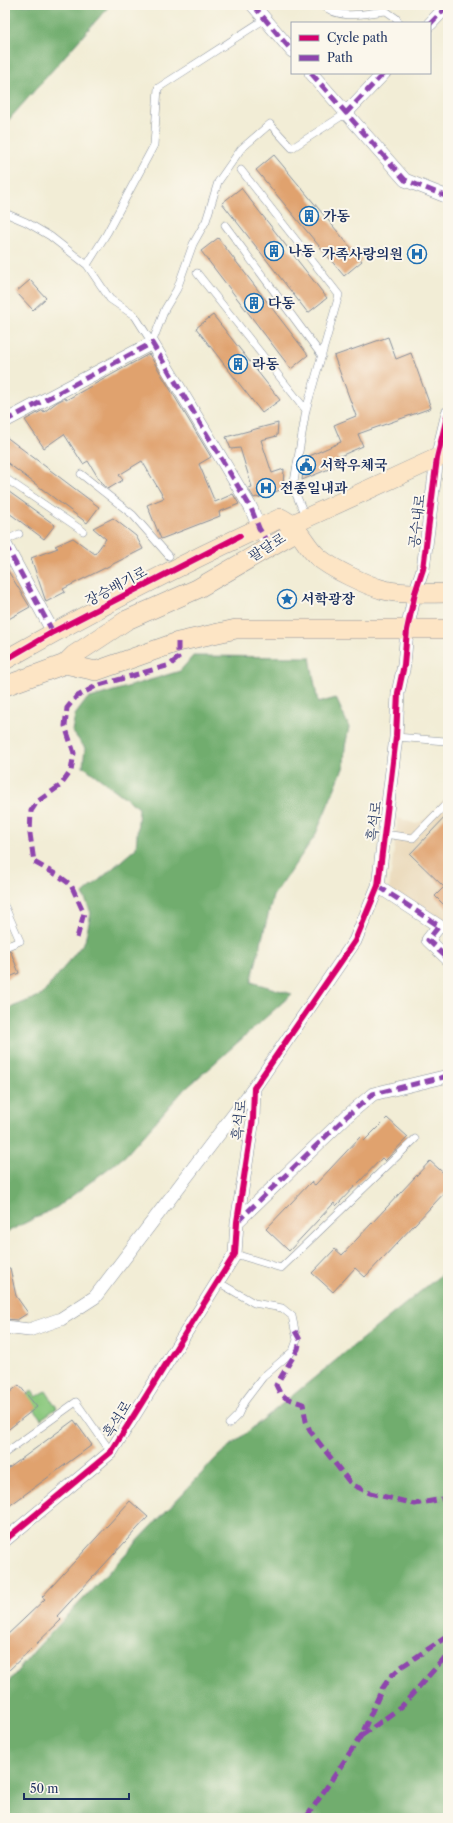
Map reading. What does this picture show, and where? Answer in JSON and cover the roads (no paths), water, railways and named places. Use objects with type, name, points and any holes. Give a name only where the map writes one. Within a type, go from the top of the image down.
[{"type":"street","points":[[253,5],[291,50]]},
{"type":"street","points":[[431,23],[448,5]]},
{"type":"street","points":[[312,74],[345,114],[405,180],[448,197]]},
{"type":"street","points":[[345,114],[383,74]]},
{"type":"street","points":[[5,421],[152,343],[251,508],[259,528],[270,547]]},
{"type":"street","name":"공수내로","points":[[407,630],[415,593],[424,569],[448,413]]},
{"type":"street","points":[[442,456],[300,522],[318,557],[348,576],[384,590],[415,593],[448,593]]},
{"type":"street","name":"장승배기로","points":[[5,660],[53,632],[240,536],[281,518],[300,522]]},
{"type":"street","name":"팔달로","points":[[65,664],[74,655],[127,620],[196,589],[290,535],[300,522]]},
{"type":"street","points":[[6,546],[53,632]]},
{"type":"street","points":[[5,686],[65,664],[96,671],[178,642],[236,629],[448,629]]},
{"type":"street","name":"흑석로","points":[[5,1540],[111,1452],[236,1254],[237,1222],[253,1119],[254,1088],[355,941],[378,886],[396,737],[398,693],[404,665],[407,630]]},
{"type":"street","points":[[378,886],[438,926],[428,940],[448,959]]},
{"type":"street","points":[[237,1222],[347,1116],[372,1094],[442,1077]]},
{"type":"street","points":[[5,1327],[29,1330],[61,1319],[95,1297],[254,1088]]},
{"type":"lane","points":[[323,5],[328,9],[345,16],[386,8],[398,22]]},
{"type":"lane","points":[[87,264],[107,233],[154,145],[158,88],[265,19]]},
{"type":"lane","points":[[152,343],[165,309],[177,289],[193,244],[206,221],[218,182],[241,149],[270,124],[292,148],[345,114]]},
{"type":"lane","points":[[241,170],[339,295],[306,410],[294,482],[294,492],[300,522]]},
{"type":"lane","points":[[5,212],[50,236],[87,264],[110,298],[135,316],[152,343]]},
{"type":"lane","points":[[225,225],[322,356]]},
{"type":"lane","points":[[197,273],[306,410]]},
{"type":"lane","points":[[81,474],[132,515],[169,556]]},
{"type":"lane","points":[[5,478],[83,531]]},
{"type":"lane","points":[[6,546],[19,534]]},
{"type":"lane","points":[[396,737],[445,741],[448,738]]},
{"type":"lane","points":[[384,834],[413,838],[448,802]]},
{"type":"lane","points":[[5,907],[20,941],[5,947]]},
{"type":"lane","points":[[236,1254],[281,1268],[415,1139]]},
{"type":"lane","points":[[218,1282],[254,1303],[282,1308],[292,1316],[297,1340],[293,1351],[263,1377],[244,1402],[238,1415],[229,1424]]},
{"type":"lane","points":[[5,1454],[76,1402],[111,1452]]},
{"type":"place","name":"가동","points":[[309,216]]},
{"type":"place","name":"나동","points":[[274,251]]},
{"type":"place","name":"가족사랑의원","points":[[417,254]]},
{"type":"place","name":"다동","points":[[254,303]]},
{"type":"place","name":"라동","points":[[238,364]]},
{"type":"place","name":"서학우체국","points":[[306,465]]},
{"type":"place","name":"전종일내과","points":[[266,488]]},
{"type":"place","name":"서학광장","points":[[287,599]]}]
